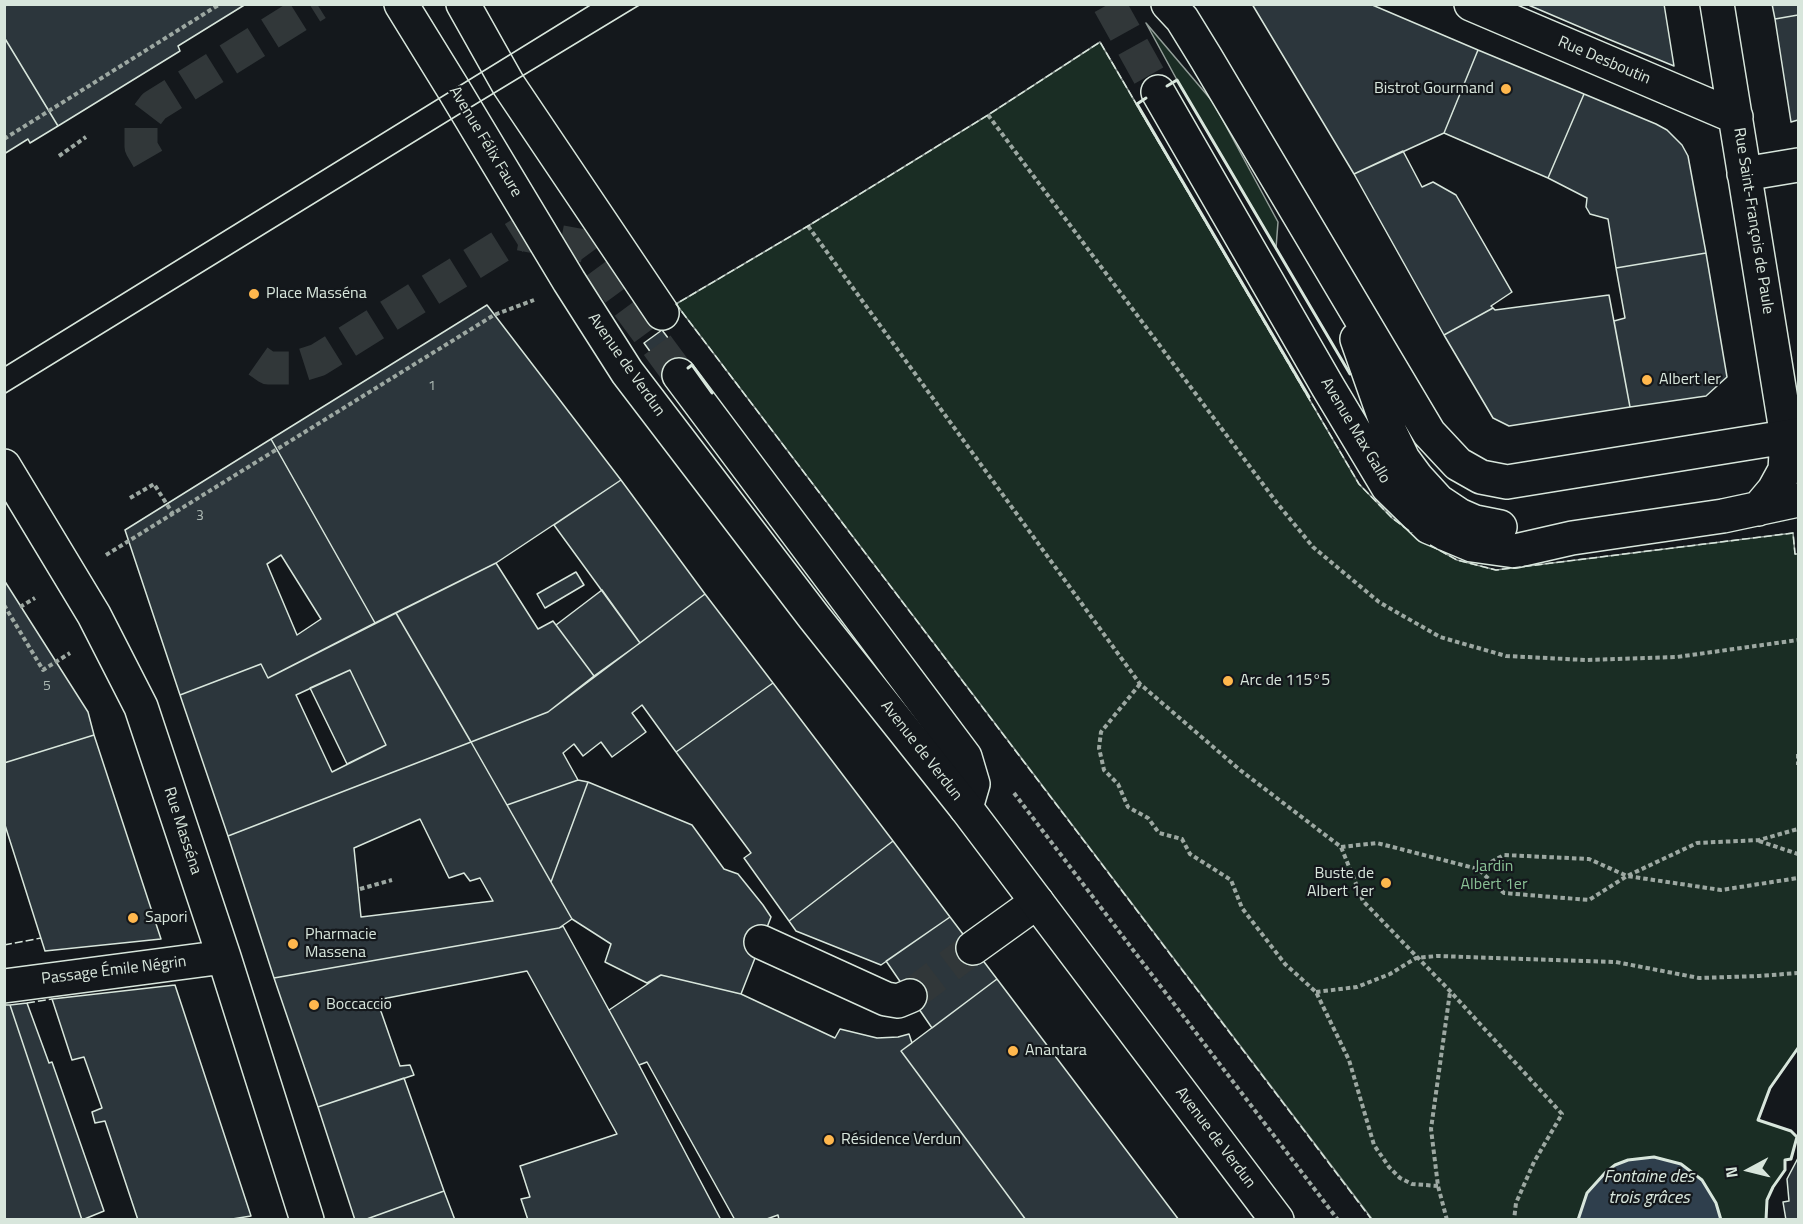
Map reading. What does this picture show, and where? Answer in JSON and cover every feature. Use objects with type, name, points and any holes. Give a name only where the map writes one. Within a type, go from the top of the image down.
[{"type":"main road","name":"Avenue Félix Faure","points":[[401,4],[568,280]]},
{"type":"main road","points":[[463,4],[508,84],[662,313]]},
{"type":"main road","name":"Rue Desboutin","points":[[1471,4],[1736,117]]},
{"type":"main road","name":"Rue Saint-François de Paule","points":[[1717,4],[1744,174],[1793,436],[1785,470],[1774,490],[1758,510]]},
{"type":"main road","points":[[1182,9],[1429,433],[1458,464],[1481,477],[1507,482],[1793,436]]},
{"type":"main road","name":"Avenue Max Gallo","points":[[1158,92],[1388,487],[1429,527],[1472,544],[1515,550],[1572,538],[1758,510],[1798,500]]},
{"type":"main road","points":[[1744,174],[1798,165]]},
{"type":"main road","points":[[1330,265],[1389,430],[1403,459],[1417,478],[1438,501],[1475,522],[1572,538]]},
{"type":"main road","name":"Avenue de Verdun","points":[[568,280],[627,372],[807,608],[966,808],[1277,1220]]},
{"type":"main road","points":[[679,375],[965,757],[973,784],[966,808]]},
{"type":"main road","name":"Rue Masséna","points":[[4,466],[104,633],[141,707],[224,957],[307,1220]]},
{"type":"main road","points":[[974,948],[1037,902]]},
{"type":"main road","points":[[760,942],[886,999],[898,1001],[910,996]]},
{"type":"main road","name":"Passage Émile Négrin","points":[[4,986],[224,957]]},
{"type":"path","points":[[4,139],[220,4]]},
{"type":"path","points":[[988,115],[1313,547],[1379,602],[1440,637],[1506,656],[1585,660],[1677,657],[1798,640]]},
{"type":"path","points":[[59,156],[86,137]]},
{"type":"path","points":[[808,226],[1140,684],[1240,770],[1341,847],[1363,901],[1450,991],[1562,1114],[1525,1182],[1516,1203],[1514,1220]]},
{"type":"path","points":[[20,607],[494,315],[538,298]]},
{"type":"path","points":[[130,498],[154,484],[173,514]]},
{"type":"path","points":[[4,605],[43,670],[104,633]]},
{"type":"path","points":[[1140,684],[1101,732],[1099,748],[1104,770],[1118,784],[1128,807],[1148,818],[1159,833],[1182,839],[1190,854],[1231,880],[1242,908],[1285,964],[1316,992],[1349,1060],[1374,1145],[1389,1167],[1400,1178],[1412,1184],[1438,1186]]},
{"type":"path","points":[[1798,754],[1798,765]]},
{"type":"path","points":[[1341,847],[1377,843],[1478,868],[1504,893],[1589,900],[1627,876],[1697,843],[1759,840],[1798,829]]},
{"type":"path","points":[[1759,840],[1798,854]]},
{"type":"path","points":[[1478,868],[1504,855],[1588,859],[1627,876],[1721,890],[1798,878]]},
{"type":"path","points":[[360,889],[392,880]]},
{"type":"path","points":[[1316,992],[1357,987],[1390,974],[1416,958],[1448,956],[1616,962],[1699,978],[1798,972]]},
{"type":"path","points":[[1447,1220],[1438,1186],[1431,1129],[1450,991]]},
{"type":"green space","points":[[1146,23],[1213,102],[1278,222],[1276,248],[1177,80]]},
{"type":"green space","name":"Jardin Albert 1er","points":[[1100,42],[1359,484],[1392,518],[1423,541],[1457,560],[1496,570],[1793,533],[1795,554],[1798,554],[1798,1048],[1770,1088],[1758,1120],[1791,1131],[1797,1137],[1791,1159],[1785,1160],[1785,1170],[1767,1200],[1766,1219],[1372,1219],[676,304],[988,115]]},
{"type":"water","name":"Fontaine des trois grâces","points":[[1654,1157],[1681,1164],[1702,1180],[1716,1203],[1721,1219],[1578,1219],[1587,1193],[1605,1173],[1615,1165],[1628,1160]]},
{"type":"building","points":[[8,4],[246,4],[178,46],[180,51],[58,126],[4,37],[4,7]]},
{"type":"building","points":[[1252,4],[1370,4],[1478,50],[1444,133],[1354,174]]},
{"type":"building","points":[[1526,4],[1664,4],[1674,66],[1608,39]]},
{"type":"building","points":[[1772,4],[1798,4],[1798,15],[1775,19]]},
{"type":"building","points":[[1798,15],[1798,120],[1791,122],[1775,19]]},
{"type":"building","points":[[4,37],[58,126],[30,143],[28,139],[4,154]]},
{"type":"building","points":[[1478,50],[1584,94],[1548,178],[1444,133]]},
{"type":"building","points":[[1584,94],[1656,124],[1667,130],[1682,145],[1688,156],[1706,253],[1616,268],[1608,219],[1590,214],[1586,207],[1587,198],[1548,178]]},
{"type":"building","points":[[1403,151],[1422,187],[1433,182],[1456,195],[1512,292],[1491,306],[1493,308],[1444,335],[1354,174]]},
{"type":"building","points":[[1706,253],[1727,377],[1706,396],[1630,407],[1614,321],[1625,318],[1616,268]]},
{"type":"building","points":[[1609,295],[1630,407],[1509,426],[1493,418],[1444,335],[1493,308],[1495,310]]},
{"type":"building","points":[[487,305],[621,480],[496,563],[375,623],[271,439]]},
{"type":"building","points":[[662,330],[678,351],[659,364],[644,343]]},
{"type":"building","points":[[271,439],[375,623],[268,678],[261,664],[180,695],[125,530]],"holes":[[[281,555],[321,619],[297,635],[267,564]]]},
{"type":"building","points":[[621,480],[705,594],[640,643],[554,525]]},
{"type":"building","points":[[496,563],[538,629],[553,621],[594,676],[548,712],[471,742],[396,613]]},
{"type":"building","points":[[576,572],[584,585],[545,608],[537,594]]},
{"type":"building","points":[[4,580],[88,712],[94,735],[4,763]]},
{"type":"building","points":[[602,590],[640,643],[594,676],[556,625]]},
{"type":"building","points":[[705,594],[773,683],[676,752],[642,705],[632,713],[646,732],[612,757],[601,742],[583,756],[574,744],[563,753],[578,780],[507,805],[471,742],[548,712]]},
{"type":"building","points":[[396,613],[471,742],[228,836],[180,695],[261,664],[268,678]],"holes":[[[350,670],[386,745],[332,772],[296,695]]]},
{"type":"building","points":[[350,670],[386,745],[347,764],[310,688]]},
{"type":"building","points":[[773,683],[893,841],[789,921],[744,858],[751,853],[676,752]]},
{"type":"building","points":[[94,735],[161,939],[45,951],[4,822],[4,763]]},
{"type":"building","points":[[471,742],[572,919],[559,928],[274,978],[228,836]],"holes":[[[420,819],[449,878],[464,873],[470,881],[480,878],[493,901],[361,917],[354,848]]]},
{"type":"building","points":[[578,780],[588,782],[551,882],[507,805]]},
{"type":"building","points":[[588,782],[692,825],[724,869],[738,874],[763,905],[771,917],[741,994],[661,975],[647,983],[605,962],[611,944],[572,919],[551,882]]},
{"type":"building","points":[[893,841],[950,917],[881,965],[796,931],[789,921]]},
{"type":"building","points":[[950,917],[997,979],[932,1028],[886,961]]},
{"type":"building","points":[[563,926],[721,1220],[528,1220],[521,1199],[530,1197],[520,1166],[617,1134],[527,971],[377,1000],[400,1066],[410,1065],[414,1075],[318,1107],[274,978]]},
{"type":"building","name":"Résidence Verdun","points":[[661,975],[741,994],[835,1038],[840,1029],[877,1038],[909,1034],[912,1043],[901,1051],[1026,1220],[779,1220],[778,1215],[764,1220],[735,1220],[647,1062],[639,1065],[609,1010]]},
{"type":"building","points":[[997,979],[1179,1220],[1026,1220],[901,1051]]},
{"type":"building","points":[[175,985],[251,1216],[226,1220],[138,1220],[105,1121],[95,1123],[92,1112],[102,1108],[84,1057],[72,1060],[52,999]]},
{"type":"building","points":[[27,1003],[49,1063],[52,1062],[104,1211],[82,1220],[10,1005]]},
{"type":"building","points":[[4,1005],[10,1005],[82,1220],[4,1220]]},
{"type":"building","points":[[404,1078],[444,1191],[364,1220],[355,1220],[318,1107]]},
{"type":"building","points":[[1798,1158],[1798,1220],[1786,1220],[1783,1202],[1789,1201],[1787,1179]]},
{"type":"building","points":[[444,1191],[455,1220],[364,1220]]},
{"type":"tunnel","points":[[148,159],[141,147],[141,123],[154,106],[317,4]]},
{"type":"tunnel","points":[[1109,4],[1158,92]]},
{"type":"tunnel","points":[[258,361],[268,368],[293,368],[318,360],[520,234],[584,246],[679,375]]},
{"type":"tunnel","points":[[910,996],[973,948]]},
{"type":"tram line","points":[[4,367],[592,4]]},
{"type":"tram line","points":[[4,394],[641,4]]},
{"type":"fence","points":[[1372,1220],[676,304],[988,115],[1100,42],[1359,484],[1392,518],[1412,533]]},
{"type":"fence","points":[[1430,545],[1457,560],[1496,570],[1793,533],[1795,554],[1798,554]]},
{"type":"fence","points":[[4,945],[41,938]]},
{"type":"fence","points":[[27,1003],[52,999]]},
{"type":"wall","points":[[1167,86],[1177,80],[1350,374]]},
{"type":"wall","points":[[1146,98],[1137,104],[1309,397]]},
{"type":"wall","points":[[688,368],[692,365],[712,393]]},
{"type":"wall","points":[[1766,1220],[1767,1200],[1785,1170],[1785,1160],[1791,1159],[1797,1137],[1791,1131],[1758,1120],[1770,1088],[1798,1048]]},
{"type":"wall","points":[[1578,1220],[1587,1193],[1605,1173],[1615,1165],[1628,1160],[1654,1157],[1681,1164],[1702,1180],[1716,1203],[1721,1220]]},
{"type":"place","name":"Bistrot Gourmand","points":[[1506,89]]},
{"type":"place","name":"Place Masséna","points":[[254,294]]},
{"type":"place","name":"Albert Ier","points":[[1647,380]]},
{"type":"place","name":"Arc de 115°5","points":[[1228,681]]},
{"type":"place","name":"Buste de Albert 1er","points":[[1386,883]]},
{"type":"place","name":"Sapori","points":[[133,918]]},
{"type":"place","name":"Pharmacie Massena","points":[[293,944]]},
{"type":"place","name":"Boccaccio","points":[[314,1005]]},
{"type":"place","name":"Anantara","points":[[1013,1051]]},
{"type":"place","name":"Résidence Verdun","points":[[829,1140]]}]
